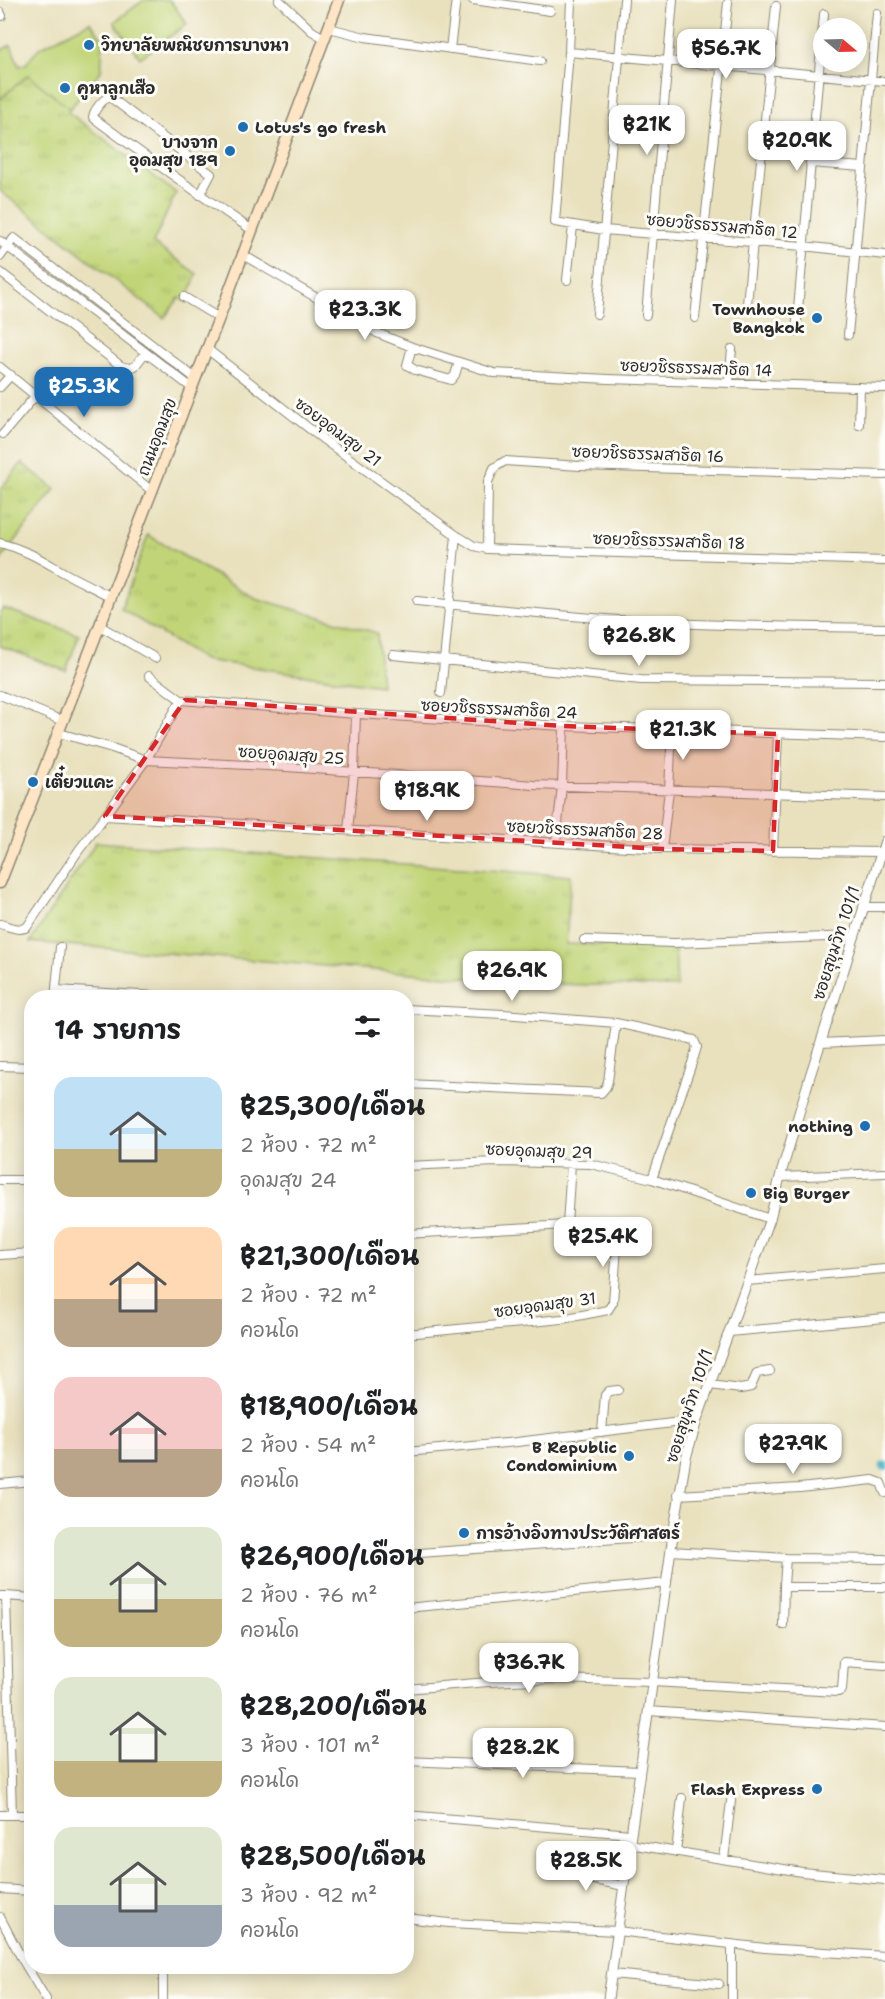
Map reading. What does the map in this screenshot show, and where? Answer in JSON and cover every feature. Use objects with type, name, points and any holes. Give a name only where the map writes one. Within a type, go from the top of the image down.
[{"type":"main road","name":"ถนนอุดมสุข","points":[[0,883],[219,318],[339,0]]},
{"type":"street","points":[[279,0],[312,31],[540,61]]},
{"type":"street","points":[[450,49],[456,0]]},
{"type":"street","points":[[473,0],[550,11]]},
{"type":"street","points":[[571,0],[569,52],[885,81]]},
{"type":"street","points":[[597,314],[624,0]]},
{"type":"street","points":[[646,315],[673,0]]},
{"type":"street","points":[[695,318],[728,3]]},
{"type":"street","points":[[747,304],[776,6]]},
{"type":"street","points":[[848,335],[877,13]]},
{"type":"street","points":[[796,332],[824,14]]},
{"type":"street","name":"ซอยวชิรธรรมสาธิต 12","points":[[569,52],[555,214],[555,222],[558,224],[885,255]]},
{"type":"street","points":[[200,195],[211,174],[114,100],[109,97],[105,99],[94,112],[95,119],[200,195],[252,230]]},
{"type":"street","points":[[810,163],[863,167]]},
{"type":"street","points":[[567,280],[573,226]]},
{"type":"street","points":[[0,257],[14,238],[156,348],[193,383]]},
{"type":"street","points":[[0,242],[147,354],[193,383]]},
{"type":"street","name":"ซอยวชิรธรรมสาธิต 14","points":[[243,255],[377,333],[412,347],[494,373],[885,388]]},
{"type":"street","points":[[0,272],[122,366],[129,368],[135,366],[156,348]]},
{"type":"street","points":[[184,297],[219,318]]},
{"type":"street","points":[[412,347],[407,365],[415,370],[451,380],[459,362]]},
{"type":"street","name":"ซอยอุดมสุข 21","points":[[207,349],[324,440],[456,535]]},
{"type":"street","points":[[729,383],[732,349]]},
{"type":"street","points":[[0,367],[152,491]]},
{"type":"street","points":[[0,387],[11,375]]},
{"type":"street","points":[[859,425],[860,387]]},
{"type":"street","points":[[3,434],[36,395]]},
{"type":"street","name":"ซอยวชิรธรรมสาธิต 16","points":[[487,549],[488,482],[494,468],[505,461],[580,466],[885,474]]},
{"type":"street","points":[[441,693],[442,660],[450,605],[456,535]]},
{"type":"street","name":"ซอยวชิรธรรมสาธิต 18","points":[[456,535],[474,546],[487,549],[885,561]]},
{"type":"street","points":[[0,543],[20,548],[39,557],[111,597]]},
{"type":"street","points":[[417,601],[648,622],[885,628]]},
{"type":"street","points":[[100,626],[155,658]]},
{"type":"street","points":[[393,655],[641,680],[885,682]]},
{"type":"street","points":[[0,924],[24,930],[27,927],[79,850],[146,760],[181,700],[148,676]]},
{"type":"street","points":[[0,695],[63,721]]},
{"type":"street","name":"ซอยวชิรธรรมสาธิต 24","points":[[181,700],[356,714],[564,726],[885,737]]},
{"type":"street","points":[[348,830],[354,773],[356,714]]},
{"type":"street","points":[[556,842],[562,786],[564,726]]},
{"type":"street","points":[[662,849],[669,790],[672,730]]},
{"type":"street","name":"ซอยอุดมสุข 25","points":[[59,733],[146,760],[287,767],[562,786],[885,797]]},
{"type":"street","points":[[773,850],[778,734]]},
{"type":"street","name":"ซอยวชิรธรรมสาธิต 28","points":[[105,816],[662,849],[881,852]]},
{"type":"street","name":"ซอยสุขุมวิท 101/1","points":[[608,1999],[672,1535],[686,1458],[697,1420],[770,1219],[780,1177],[820,1043],[885,841]]},
{"type":"street","points":[[863,907],[885,907]]},
{"type":"street","points":[[584,940],[674,943],[854,936]]},
{"type":"street","points":[[55,990],[60,947]]},
{"type":"street","points":[[414,1009],[616,1023],[694,1040],[697,1047],[652,1179]]},
{"type":"street","points":[[414,1084],[601,1093],[608,1081],[616,1023]]},
{"type":"street","points":[[820,1043],[885,1040]]},
{"type":"street","points":[[0,1066],[24,1067]]},
{"type":"street","name":"ซอยอุดมสุข 29","points":[[414,1166],[496,1162],[591,1164],[652,1179],[770,1219]]},
{"type":"street","points":[[567,1225],[571,1163]]},
{"type":"street","points":[[780,1177],[885,1173]]},
{"type":"street","points":[[0,1180],[24,1180]]},
{"type":"street","name":"ซอยอุดมสุข 31","points":[[414,1234],[567,1225],[614,1226],[617,1229],[613,1302],[608,1310],[562,1319],[414,1333]]},
{"type":"street","points":[[0,1255],[24,1254]]},
{"type":"street","points":[[747,1281],[885,1269]]},
{"type":"street","points":[[729,1332],[885,1318]]},
{"type":"street","points":[[710,1385],[741,1389],[751,1387],[757,1373],[770,1371]]},
{"type":"street","points":[[602,1432],[605,1395],[609,1391],[618,1390]]},
{"type":"street","points":[[414,1451],[517,1442],[697,1420]]},
{"type":"street","points":[[678,1495],[800,1488],[873,1480],[881,1483],[885,1493]]},
{"type":"street","points":[[0,1484],[24,1482]]},
{"type":"street","points":[[414,1553],[672,1535]]},
{"type":"street","points":[[671,1551],[786,1558],[885,1559]]},
{"type":"street","points":[[783,1625],[786,1558]]},
{"type":"street","points":[[414,1607],[667,1583]]},
{"type":"street","points":[[784,1586],[885,1587]]},
{"type":"street","points":[[12,1815],[3,1596],[24,1597]]},
{"type":"street","points":[[414,1688],[557,1679],[838,1692],[842,1690],[844,1662],[885,1665]]},
{"type":"street","points":[[648,1711],[885,1726]]},
{"type":"street","points":[[414,1761],[640,1771]]},
{"type":"street","points":[[675,1852],[682,1798]]},
{"type":"street","points":[[724,1860],[731,1801]]},
{"type":"street","points":[[0,1815],[24,1815]]},
{"type":"street","points":[[414,1816],[630,1839],[675,1852],[724,1860],[802,1872],[885,1880]]},
{"type":"street","points":[[557,1866],[570,1868],[585,1878],[624,1886]]},
{"type":"street","points":[[0,1889],[24,1890]]},
{"type":"street","points":[[0,1917],[24,1962]]},
{"type":"street","points":[[414,1919],[449,1923],[617,1931],[732,1944],[885,1956]]},
{"type":"street","points":[[732,1944],[732,1999]]},
{"type":"street","points":[[31,1974],[46,1999]]},
{"type":"street","points":[[163,1999],[164,1974]]},
{"type":"street","points":[[611,1974],[719,1984]]},
{"type":"highlighted area","points":[[185,700],[564,726],[778,734],[773,851],[662,849],[105,816]]},
{"type":"green space","points":[[144,0],[170,0],[187,24],[140,58],[114,22]]},
{"type":"green space","points":[[90,22],[103,39],[101,71],[70,109],[28,75],[0,99],[0,51],[11,45],[19,66],[26,64],[39,48]]},
{"type":"green space","points":[[28,75],[70,109],[68,112],[176,193],[153,243],[197,274],[186,302],[179,298],[164,318],[0,191],[0,99]]},
{"type":"green space","points":[[22,463],[55,489],[0,561],[0,489]]},
{"type":"green space","points":[[148,535],[255,598],[377,633],[381,686],[204,660],[121,609]]},
{"type":"green space","points":[[3,608],[79,635],[66,671],[0,646],[0,612]]},
{"type":"green space","points":[[96,842],[571,876],[566,944],[675,947],[677,987],[546,984],[30,942]]},
{"type":"place","name":"วิทยาลัยพณิชยการบางนา","points":[[89,45]]},
{"type":"place","name":"คูหาลูกเสือ","points":[[65,88]]},
{"type":"place","name":"Lotus's go fresh","points":[[243,127]]},
{"type":"place","name":"บางจาก อุดมสุข 189","points":[[230,151]]},
{"type":"place","name":"Townhouse Bangkok","points":[[817,318]]},
{"type":"place","name":"เตี๋ยวแคะ","points":[[33,782]]},
{"type":"place","name":"nothing","points":[[865,1126]]},
{"type":"place","name":"Big Burger","points":[[751,1193]]},
{"type":"place","name":"B Republic Condominium","points":[[629,1456]]},
{"type":"place","name":"การอ้างอิงทางประวัติศาสตร์","points":[[464,1533]]},
{"type":"place","name":"Flash Express","points":[[817,1789]]}]
